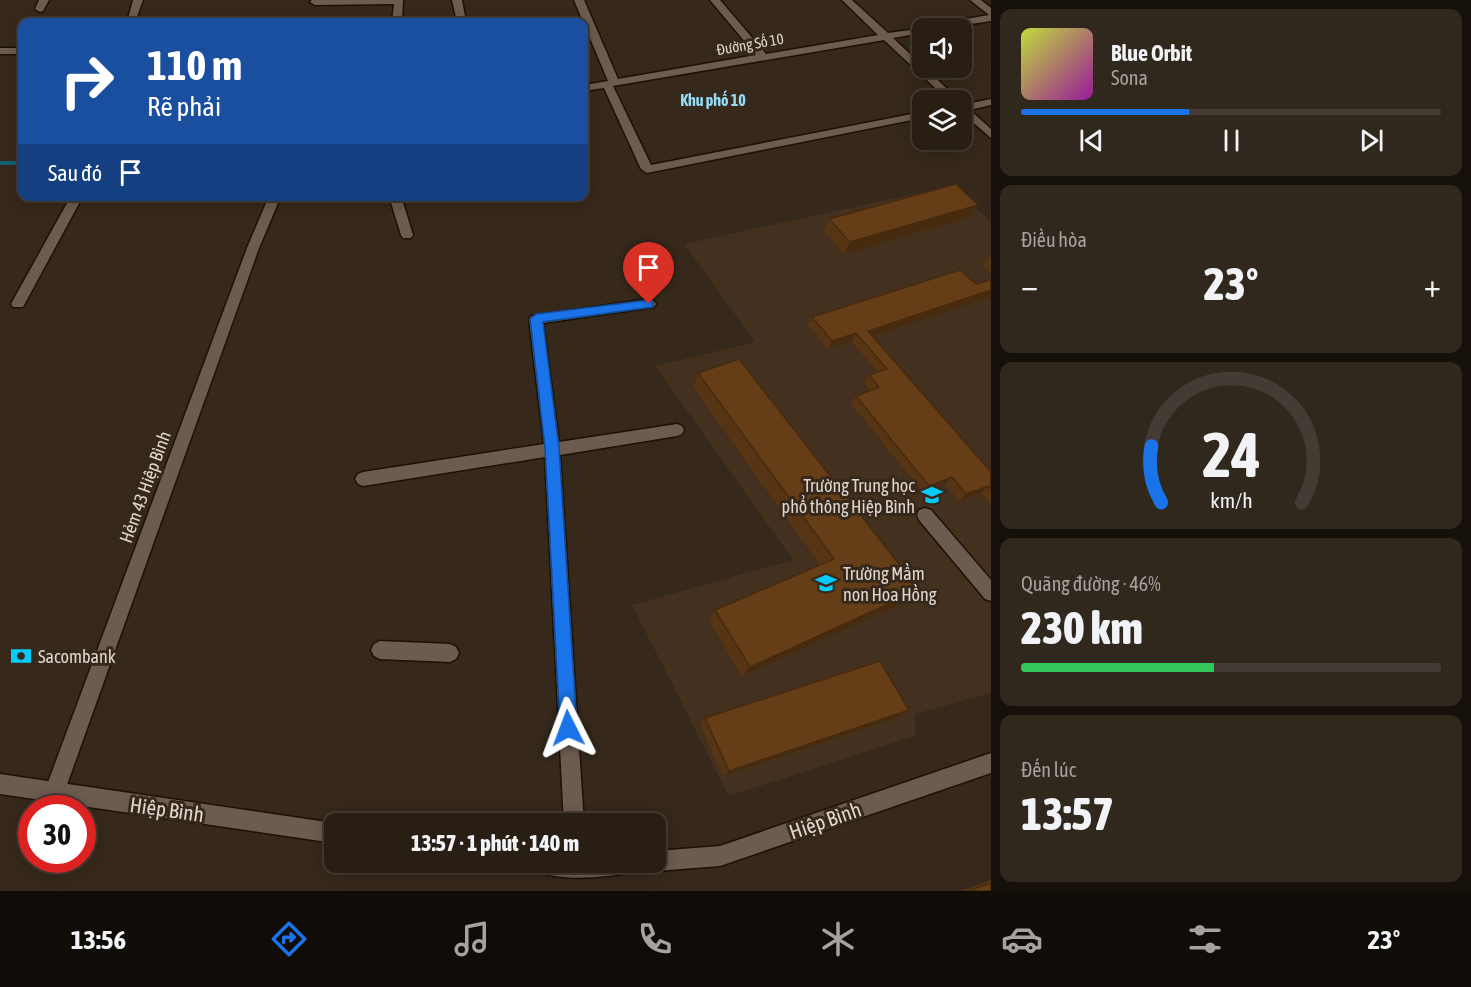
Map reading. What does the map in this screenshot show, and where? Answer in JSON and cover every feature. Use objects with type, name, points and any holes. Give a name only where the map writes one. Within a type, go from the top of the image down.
[{"type":"street","points":[[133,18],[138,0]]},
{"type":"street","points":[[457,0],[461,18]]},
{"type":"street","points":[[579,0],[586,18]]},
{"type":"street","points":[[715,0],[763,57]]},
{"type":"street","points":[[847,0],[943,90]]},
{"type":"street","points":[[975,0],[991,13]]},
{"type":"street","points":[[315,2],[399,1],[397,18]]},
{"type":"street","points":[[972,21],[991,18]]},
{"type":"street","points":[[588,24],[646,169],[912,118]]},
{"type":"street","name":"Đường Số 10","points":[[588,87],[912,32]]},
{"type":"street","points":[[0,51],[18,51]]},
{"type":"street","points":[[972,106],[991,102]]},
{"type":"street","points":[[972,117],[991,135]]},
{"type":"street","points":[[18,304],[74,201]]},
{"type":"street","name":"Hẻm 43 Hiệp Bình","points":[[54,793],[253,248],[273,201]]},
{"type":"street","points":[[396,201],[407,236]]},
{"type":"street","points":[[573,813],[552,448],[536,319],[649,304]]},
{"type":"street","points":[[363,479],[677,430]]},
{"type":"street","points":[[925,515],[991,593]]},
{"type":"street","points":[[380,650],[450,652]]},
{"type":"street","name":"Hiệp Bình","points":[[666,860],[720,856],[991,763]]},
{"type":"street","name":"Hiệp Bình","points":[[0,784],[324,832]]},
{"type":"shaded area","points":[[951,186],[991,221],[991,693],[915,714],[915,736],[729,796],[632,605],[793,560],[655,366],[755,342],[684,244]]},
{"type":"building","points":[[956,184],[978,205],[850,242],[829,219]]},
{"type":"building","points":[[960,270],[976,284],[991,280],[991,290],[868,331],[991,472],[991,489],[988,486],[966,494],[952,477],[929,486],[856,396],[879,387],[869,375],[887,369],[856,333],[832,341],[812,317]]},
{"type":"building","points":[[739,359],[919,590],[750,667],[715,610],[834,559],[698,373]]},
{"type":"building","points":[[880,661],[909,710],[729,771],[705,718]]},
{"type":"building","points":[[991,883],[991,891],[968,891]]},
{"type":"waterway","points":[[0,163],[18,163]]},
{"type":"place","name":"Trường Trung học phổ thông Hiệp Bình","points":[[932,495]]},
{"type":"place","name":"Trường Mầm non Hoa Hồng","points":[[826,583]]},
{"type":"place","name":"Sacombank","points":[[21,656]]},
{"type":"district","name":"Khu phố 10","points":[[713,100]]},
{"type":"route","points":[[568,728],[552,448],[536,319],[649,304]]}]
